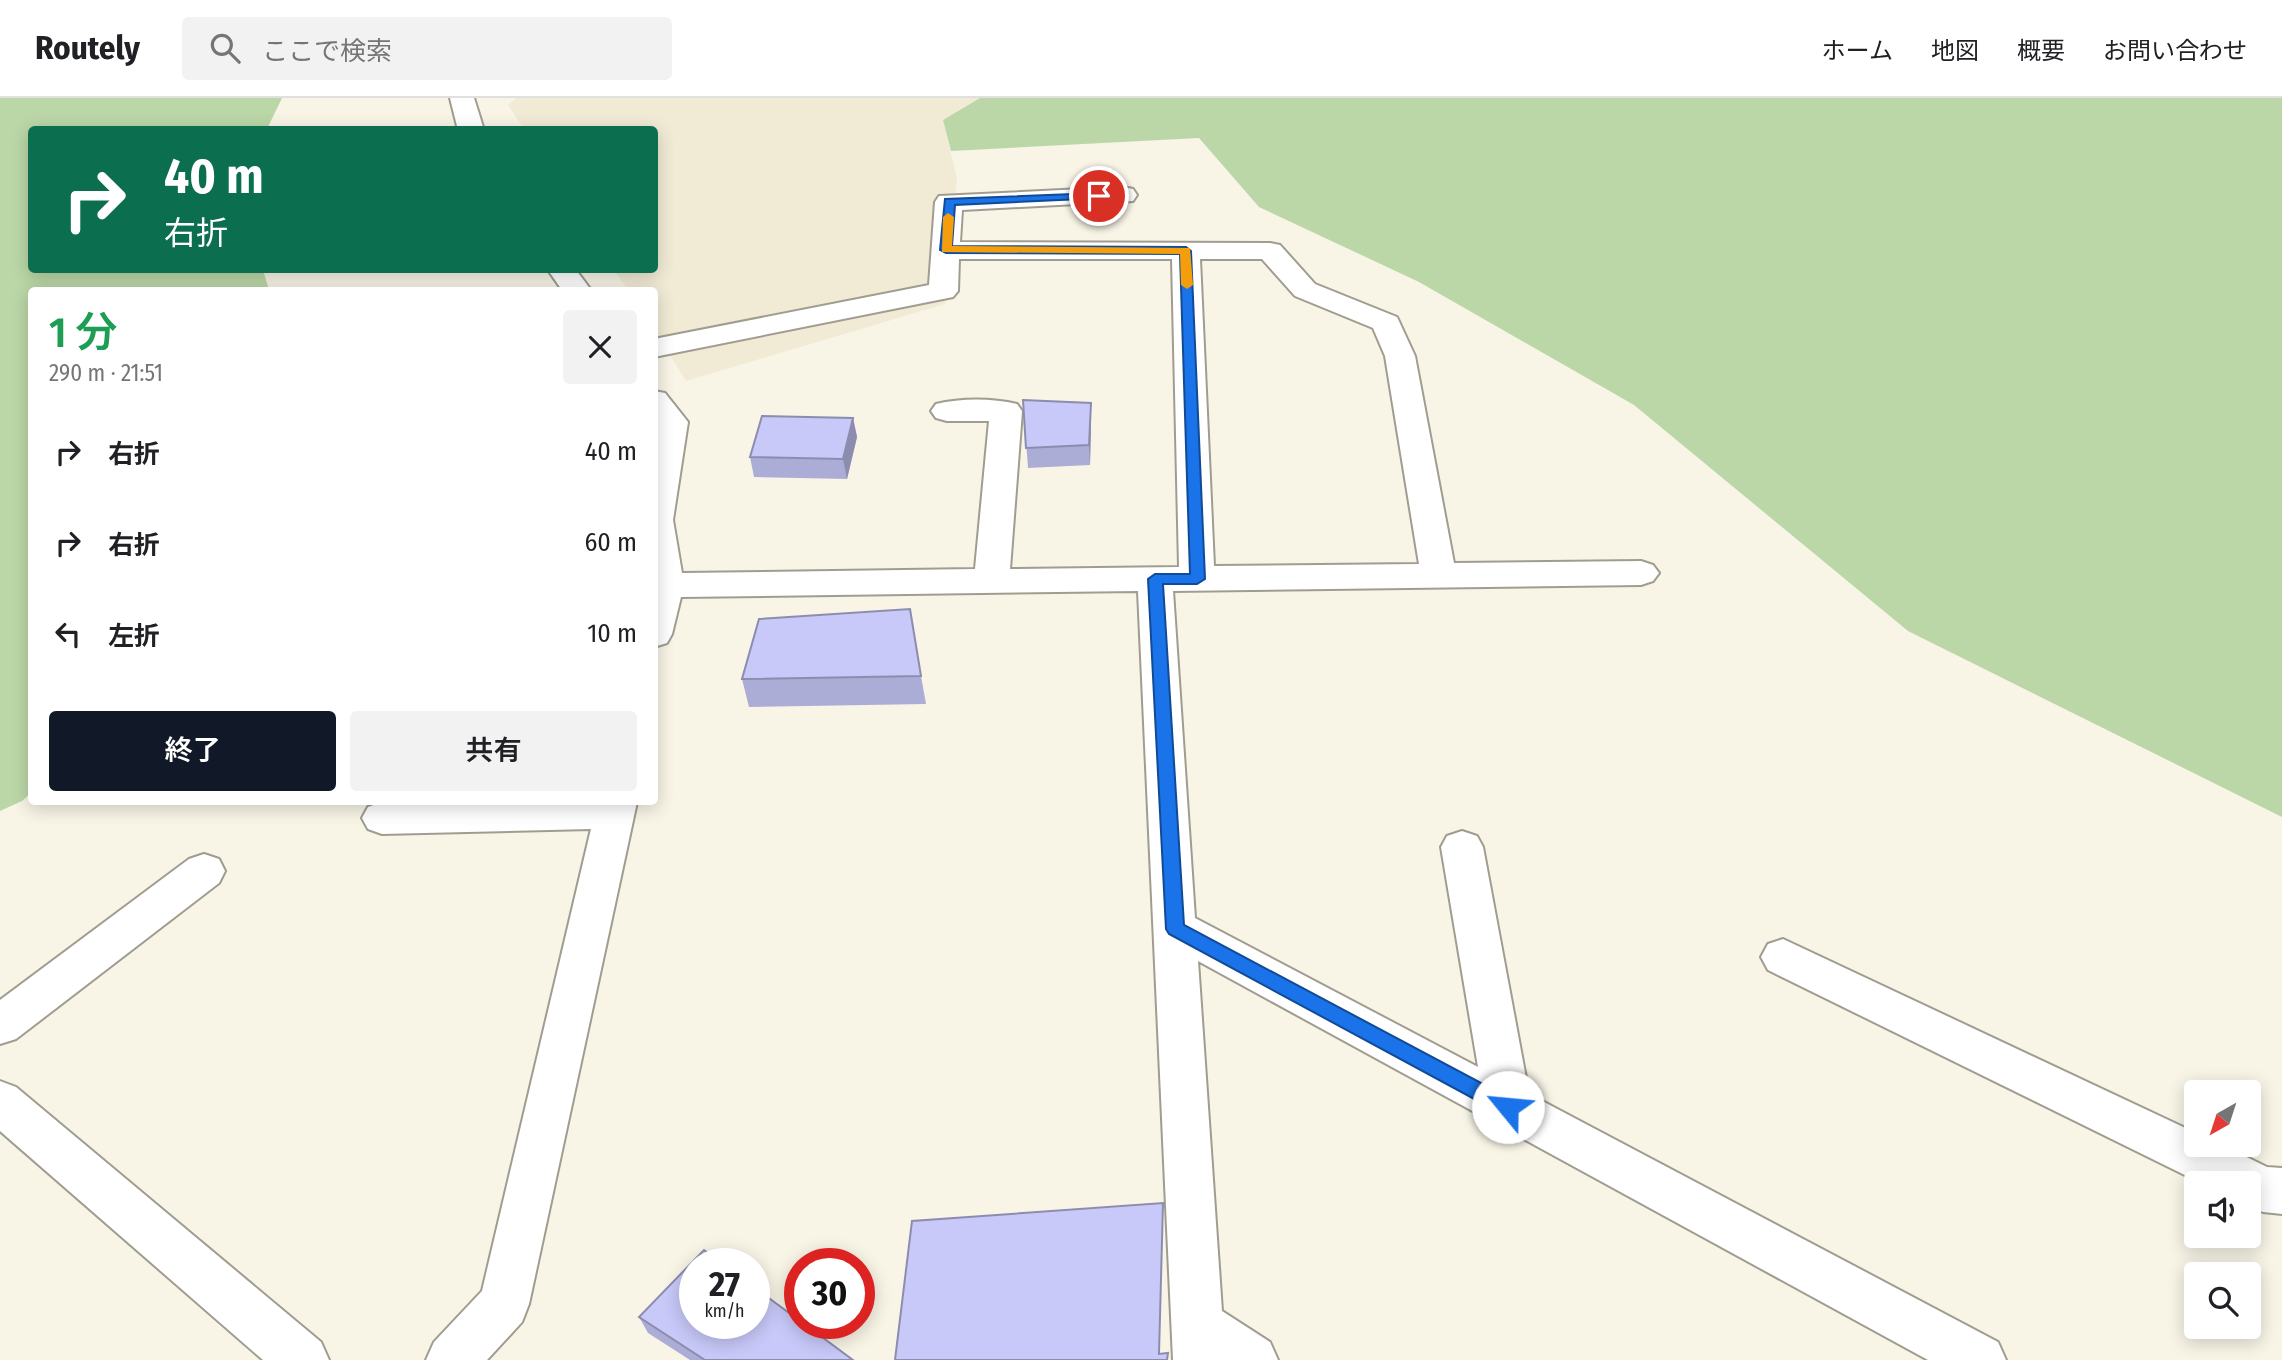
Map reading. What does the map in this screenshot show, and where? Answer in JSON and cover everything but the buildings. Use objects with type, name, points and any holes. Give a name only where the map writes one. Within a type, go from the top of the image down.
[{"type":"street","points":[[462,98],[470,126]]},
{"type":"street","points":[[658,347],[943,291],[949,202],[1124,195]]},
{"type":"street","points":[[946,250],[1270,251],[1305,290],[1386,323],[1400,356],[1439,576]]},
{"type":"street","points":[[1186,251],[1197,579]]},
{"type":"street","points":[[658,405],[672,422],[658,508]]},
{"type":"street","points":[[947,411],[1006,411],[991,581]]},
{"type":"street","points":[[658,533],[666,584],[658,617]]},
{"type":"street","points":[[666,584],[1641,573]]},
{"type":"street","points":[[1155,579],[1199,1343],[1252,1360]]},
{"type":"street","points":[[382,818],[615,808],[504,1304],[452,1360]]},
{"type":"street","points":[[1462,846],[1508,1107]]},
{"type":"street","points":[[0,1025],[204,871]]},
{"type":"street","points":[[1175,929],[1980,1360]]},
{"type":"street","points":[[1783,957],[2263,1189],[2282,1191]]},
{"type":"street","points":[[0,1102],[303,1360]]},
{"type":"shaded area","points":[[516,98],[980,98],[943,120],[957,179],[945,304],[686,381],[658,337],[658,287],[626,287],[616,273],[658,273],[658,126],[522,126],[508,105]]},
{"type":"green space","points":[[0,98],[282,98],[268,126],[28,126],[28,273],[264,273],[268,287],[28,287],[28,796],[0,811]]},
{"type":"green space","points":[[980,98],[2282,98],[2282,817],[1908,631],[1634,405],[1419,282],[1259,207],[1199,138],[951,151],[943,120]]},
{"type":"slow traffic","points":[[948,217],[946,250],[1186,251],[1187,285]]},
{"type":"route","points":[[1099,196],[949,202],[946,250],[1186,251],[1197,579],[1155,579],[1175,929],[1508,1107]]}]
